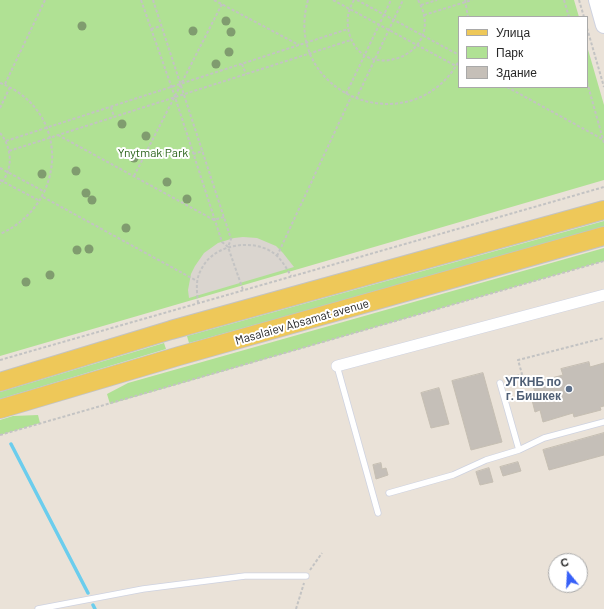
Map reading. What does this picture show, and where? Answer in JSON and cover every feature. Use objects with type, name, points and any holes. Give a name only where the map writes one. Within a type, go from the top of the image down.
[{"type":"main road","points":[[597,0],[604,25]]},
{"type":"main road","points":[[0,382],[171,330],[604,210]]},
{"type":"main road","name":"Masalaiev Absamat avenue","points":[[0,409],[179,356],[604,236]]},
{"type":"main road","points":[[171,330],[179,356]]},
{"type":"street","points":[[337,366],[604,295]]},
{"type":"lane","points":[[337,366],[378,512]]},
{"type":"lane","points":[[500,384],[519,450]]},
{"type":"lane","points":[[389,493],[453,475],[486,460],[519,450],[544,438],[604,422]]},
{"type":"lane","points":[[38,609],[143,589],[245,576],[306,576]]},
{"type":"path","points":[[5,84],[45,0]]},
{"type":"path","points":[[141,0],[175,97],[214,220],[222,242],[228,248],[243,290]]},
{"type":"path","points":[[153,0],[231,239],[228,248]]},
{"type":"path","points":[[214,0],[299,46]]},
{"type":"path","points":[[308,0],[305,22],[307,43],[310,53],[316,66],[325,77],[350,97],[363,102],[380,104],[396,104],[412,101],[434,90],[446,79],[458,63]]},
{"type":"path","points":[[333,0],[456,66]]},
{"type":"path","points":[[354,0],[347,20],[351,40],[365,54],[375,59],[383,60],[396,59],[409,53],[417,45],[425,25],[424,15],[418,0]]},
{"type":"path","points":[[357,0],[458,54]]},
{"type":"path","points":[[346,94],[391,0]]},
{"type":"path","points":[[356,99],[403,0]]},
{"type":"path","points":[[421,5],[438,0]]},
{"type":"path","points":[[424,15],[472,0]]},
{"type":"path","points":[[564,0],[569,16]]},
{"type":"path","points":[[579,0],[584,16]]},
{"type":"path","points":[[465,1],[468,16]]},
{"type":"path","points":[[134,176],[222,4]]},
{"type":"path","points":[[151,30],[162,26]]},
{"type":"path","points":[[6,142],[348,29]]},
{"type":"path","points":[[588,31],[604,87]]},
{"type":"path","points":[[9,151],[351,40]]},
{"type":"path","points":[[242,64],[246,74]]},
{"type":"path","points":[[0,83],[5,84],[21,94],[31,103],[39,114],[46,128],[50,138],[52,150],[52,168],[43,197],[25,219],[0,234]]},
{"type":"path","points":[[588,86],[604,143]]},
{"type":"path","points":[[0,108],[10,87]]},
{"type":"path","points":[[509,88],[603,139]]},
{"type":"path","points":[[276,256],[350,97]]},
{"type":"path","points":[[111,107],[114,117]]},
{"type":"path","points":[[0,133],[6,142],[9,151],[10,163],[0,184]]},
{"type":"path","points":[[58,135],[214,220],[224,217]]},
{"type":"path","points":[[193,154],[203,151]]},
{"type":"path","points":[[0,168],[45,192]]},
{"type":"path","points":[[1,180],[40,201]]},
{"type":"path","points":[[0,360],[604,186]]},
{"type":"path","points":[[43,197],[197,280]]},
{"type":"path","points":[[198,303],[197,280],[200,270],[208,260],[218,252],[228,248],[240,245],[265,248],[276,256],[291,276]]},
{"type":"path","points":[[0,435],[604,261]]},
{"type":"path","points":[[500,384],[522,374],[518,360],[604,338]]},
{"type":"green space","name":"Ynytmak Park","points":[[0,0],[574,0],[579,16],[458,16],[458,88],[588,88],[588,49],[604,105],[604,180],[0,356]]},
{"type":"green space","points":[[604,221],[604,229],[189,343],[187,336]]},
{"type":"green space","points":[[604,248],[604,261],[110,404],[107,394],[128,383]]},
{"type":"green space","points":[[164,343],[166,349],[0,399],[0,392]]},
{"type":"green space","points":[[38,415],[40,423],[0,435],[0,420],[13,416]]},
{"type":"shaded area","points":[[243,237],[257,238],[276,246],[294,267],[189,298],[188,290],[191,274],[204,253],[218,243]]},
{"type":"building","name":"УГКНБ по г. Бишкек","points":[[589,362],[590,367],[604,363],[604,406],[600,407],[601,410],[574,417],[573,413],[543,422],[540,410],[535,412],[531,396],[536,395],[532,383],[563,375],[561,369]]},
{"type":"building","points":[[483,373],[502,442],[471,450],[452,381]]},
{"type":"building","points":[[439,388],[449,424],[431,428],[421,393]]},
{"type":"building","points":[[604,433],[604,455],[549,470],[543,450]]},
{"type":"building","points":[[518,462],[521,471],[503,476],[500,467]]},
{"type":"building","points":[[381,463],[382,469],[386,468],[388,475],[376,479],[373,465]]},
{"type":"building","points":[[489,468],[493,482],[480,485],[476,472]]},
{"type":"waterway","points":[[11,444],[88,593]]},
{"type":"waterway","points":[[93,605],[95,609]]},
{"type":"place","name":"УГКНБ по г. Бишкек","points":[[569,389]]}]
